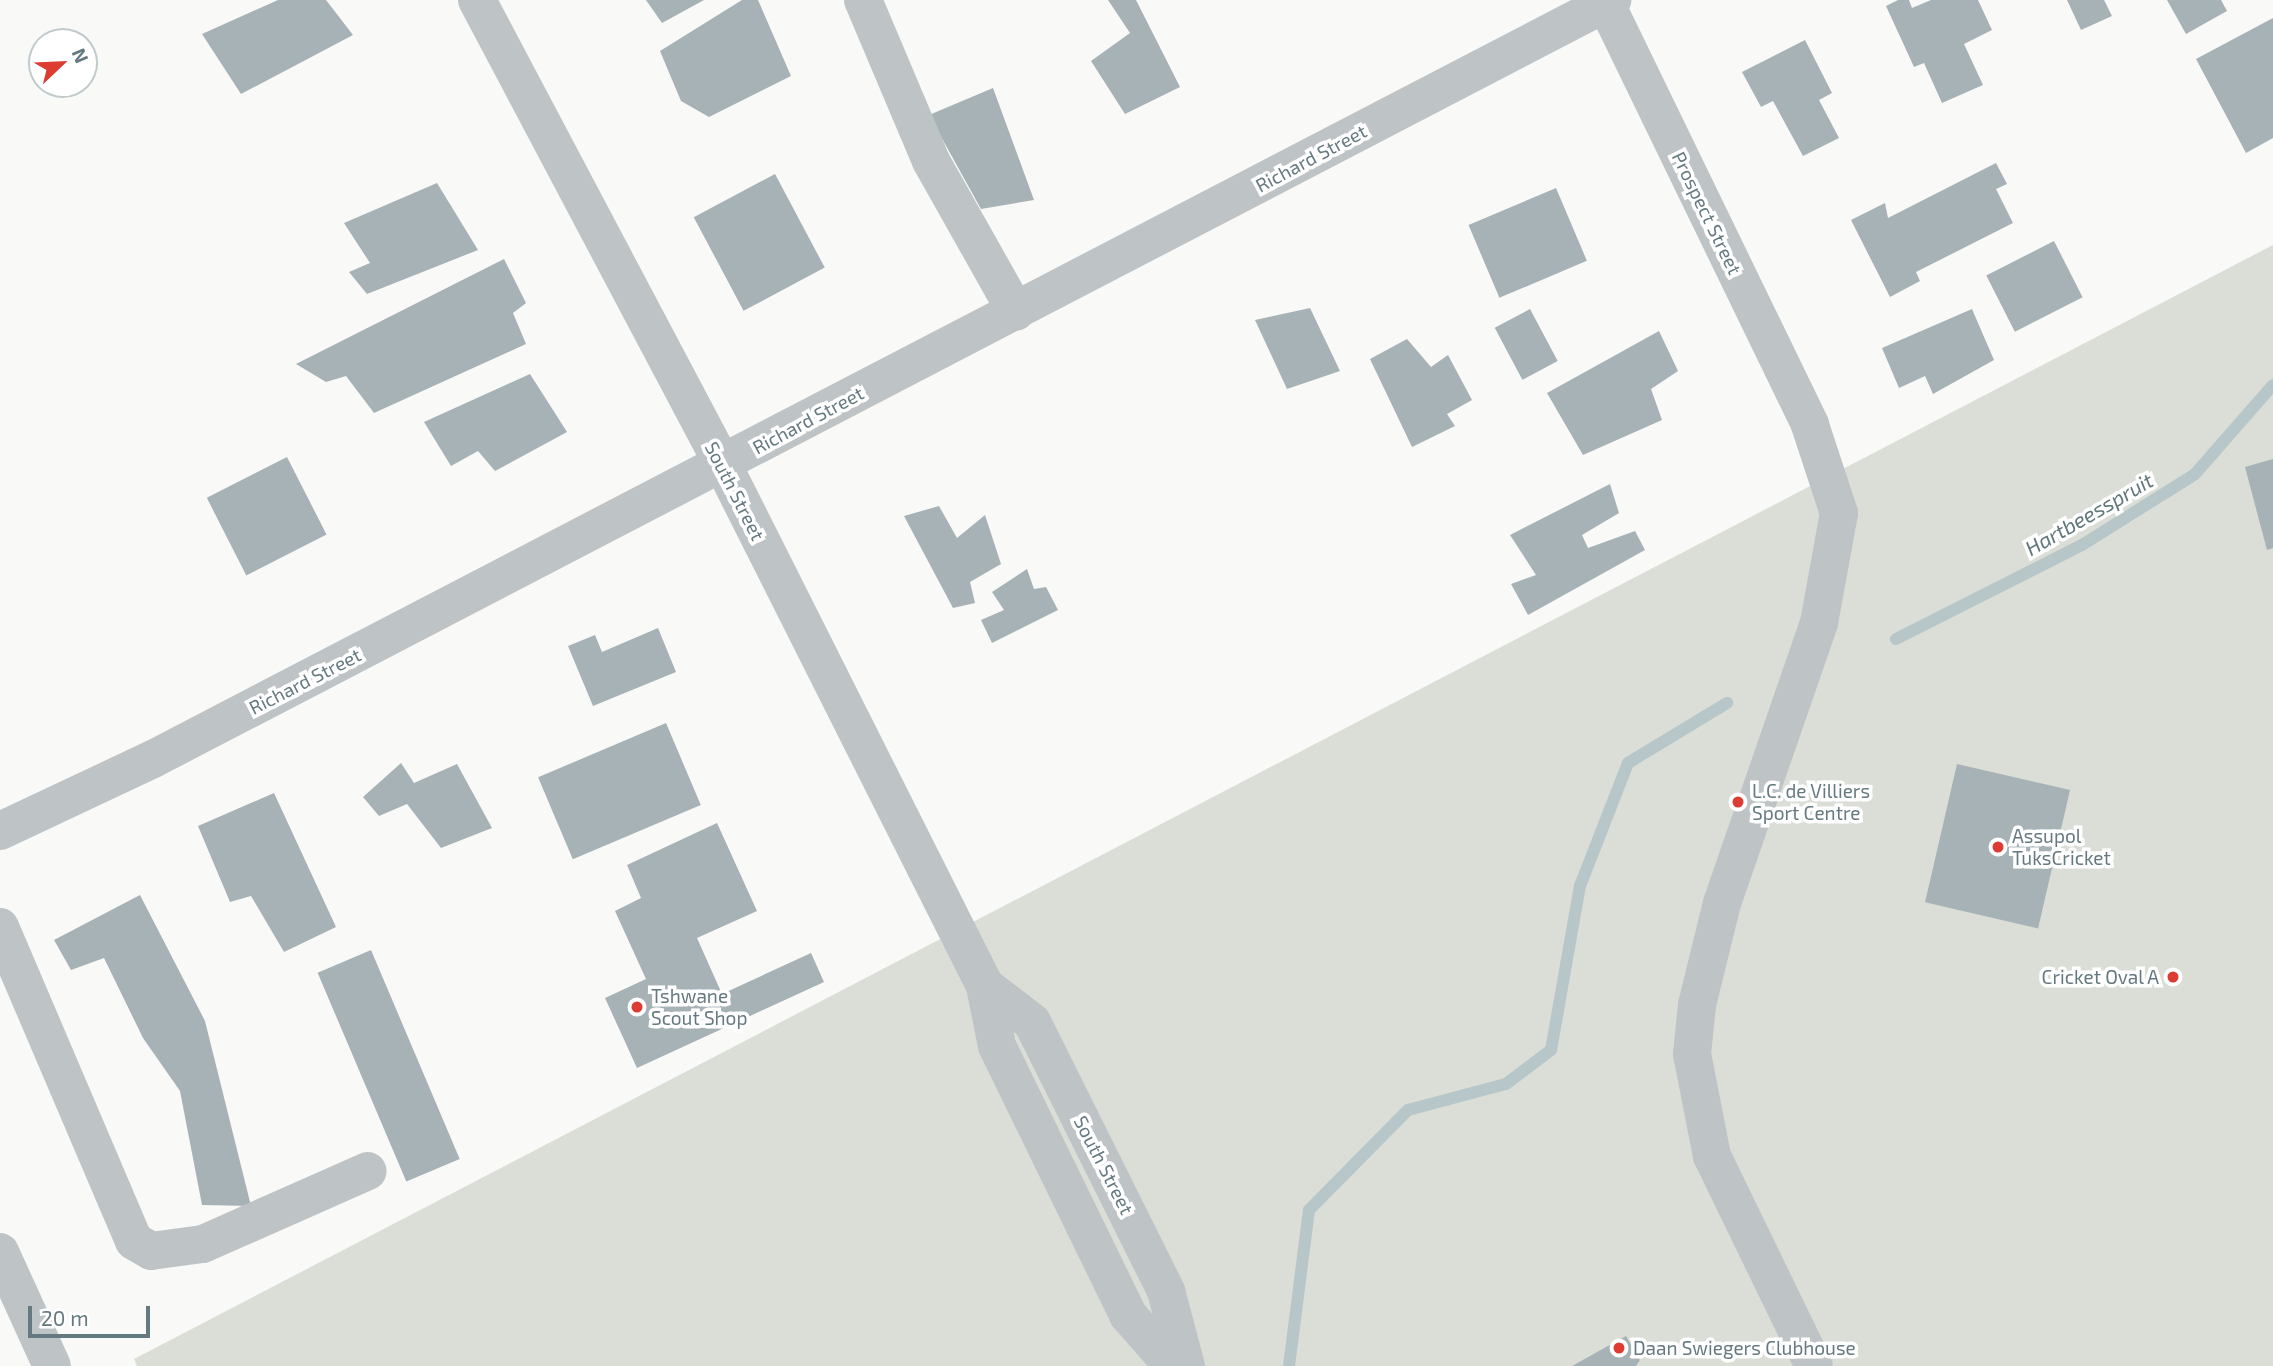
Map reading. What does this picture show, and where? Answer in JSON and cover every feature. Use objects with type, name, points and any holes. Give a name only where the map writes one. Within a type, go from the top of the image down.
[{"type":"street","name":"South Street","points":[[477,0],[723,465],[985,986],[997,1046],[1128,1315],[1173,1366]]},
{"type":"street","points":[[863,0],[931,161],[1016,312]]},
{"type":"street","name":"Richard Street","points":[[0,831],[153,759],[723,465],[1608,1]]},
{"type":"street","name":"Prospect Street","points":[[1608,1],[1810,425],[1834,486],[1837,542],[1819,623],[1722,903],[1697,1005],[1692,1054],[1712,1156],[1814,1366]]},
{"type":"street","points":[[0,927],[134,1241],[151,1251],[202,1244],[368,1171]]},
{"type":"street","name":"South Street","points":[[985,986],[1031,1022],[1167,1291],[1186,1366]]},
{"type":"street","points":[[0,1252],[52,1366]]},
{"type":"shaded area","name":"L.C. de Villiers Sport Centre","points":[[2273,245],[2273,1366],[137,1366],[134,1359]]},
{"type":"building","points":[[278,0],[326,0],[353,35],[241,94],[202,34]]},
{"type":"building","points":[[646,0],[704,0],[662,23]]},
{"type":"building","points":[[742,0],[758,0],[791,76],[709,117],[681,101],[660,51]]},
{"type":"building","points":[[1108,0],[1136,0],[1180,87],[1125,114],[1091,61],[1130,33]]},
{"type":"building","points":[[1898,0],[1909,0],[1912,8],[1931,0],[1978,0],[1992,30],[1964,44],[1983,85],[1942,103],[1924,63],[1914,67],[1886,6]]},
{"type":"building","points":[[2067,0],[2104,0],[2112,16],[2081,30]]},
{"type":"building","points":[[2167,0],[2221,0],[2227,11],[2186,34]]},
{"type":"building","points":[[2273,18],[2273,138],[2246,153],[2196,59]]},
{"type":"building","points":[[1805,40],[1832,93],[1819,100],[1839,138],[1803,156],[1773,101],[1761,107],[1742,72]]},
{"type":"building","points":[[993,88],[1034,200],[981,209],[929,115]]},
{"type":"building","points":[[1996,163],[2007,184],[1996,189],[2013,223],[1916,272],[1920,281],[1890,297],[1851,220],[1885,203],[1888,218]]},
{"type":"building","points":[[775,174],[825,268],[744,311],[694,217]]},
{"type":"building","points":[[437,183],[478,250],[367,294],[349,272],[370,263],[344,223]]},
{"type":"building","points":[[1556,188],[1587,261],[1499,298],[1469,225]]},
{"type":"building","points":[[2054,241],[2083,297],[2015,332],[1986,276]]},
{"type":"building","points":[[504,259],[526,303],[513,313],[526,344],[374,413],[346,376],[326,382],[296,364]]},
{"type":"building","points":[[1310,308],[1340,371],[1287,389],[1255,320]]},
{"type":"building","points":[[1530,309],[1558,361],[1522,380],[1495,328]]},
{"type":"building","points":[[1972,309],[1994,360],[1933,394],[1925,376],[1899,388],[1882,348]]},
{"type":"building","points":[[1659,331],[1678,371],[1651,389],[1662,420],[1583,455],[1547,393]]},
{"type":"building","points":[[1407,339],[1431,367],[1448,355],[1472,400],[1447,414],[1455,426],[1412,447],[1370,359]]},
{"type":"building","points":[[530,374],[567,432],[495,471],[478,451],[451,466],[424,422]]},
{"type":"building","points":[[287,457],[326,535],[246,575],[207,498]]},
{"type":"building","points":[[2273,459],[2273,548],[2267,550],[2245,467]]},
{"type":"building","points":[[1610,484],[1619,513],[1582,535],[1588,548],[1635,531],[1645,550],[1528,615],[1511,584],[1536,575],[1510,535]]},
{"type":"building","points":[[939,506],[957,538],[985,515],[1001,564],[970,582],[975,603],[953,608],[904,516]]},
{"type":"building","points":[[1027,569],[1034,589],[1046,587],[1058,610],[992,643],[981,620],[1004,610],[992,592]]},
{"type":"building","points":[[658,628],[676,672],[593,706],[568,646],[595,635],[602,652]]},
{"type":"building","points":[[666,723],[701,805],[573,859],[538,777]]},
{"type":"building","points":[[401,763],[414,783],[457,764],[492,828],[441,848],[407,804],[379,816],[363,797]]},
{"type":"building","name":"Assupol TuksCricket","points":[[1957,764],[2070,790],[2038,928],[1925,902]]},
{"type":"building","points":[[274,793],[336,927],[284,952],[251,896],[230,902],[198,826]]},
{"type":"building","points":[[717,823],[757,911],[697,938],[722,994],[811,953],[824,982],[637,1068],[605,998],[646,979],[615,911],[641,898],[627,865]]},
{"type":"building","points":[[140,895],[205,1021],[251,1206],[202,1205],[180,1091],[143,1038],[104,958],[71,970],[54,940]]},
{"type":"building","points":[[371,950],[460,1159],[406,1182],[318,973]]},
{"type":"building","name":"Daan Swiegers Clubhouse","points":[[1626,1336],[1640,1360],[1636,1366],[1572,1366]]},
{"type":"waterway","name":"Hartbeesspruit","points":[[1896,639],[2082,545],[2195,474],[2273,385]]},
{"type":"waterway","points":[[1289,1366],[1309,1210],[1408,1110],[1506,1084],[1551,1050],[1580,886],[1628,763],[1727,703]]},
{"type":"place","name":"L.C. de Villiers Sport Centre","points":[[1738,802]]},
{"type":"place","name":"Assupol TuksCricket","points":[[1998,847]]},
{"type":"place","name":"Cricket Oval A","points":[[2173,977]]},
{"type":"place","name":"Tshwane Scout Shop","points":[[637,1007]]},
{"type":"place","name":"Daan Swiegers Clubhouse","points":[[1619,1348]]}]
